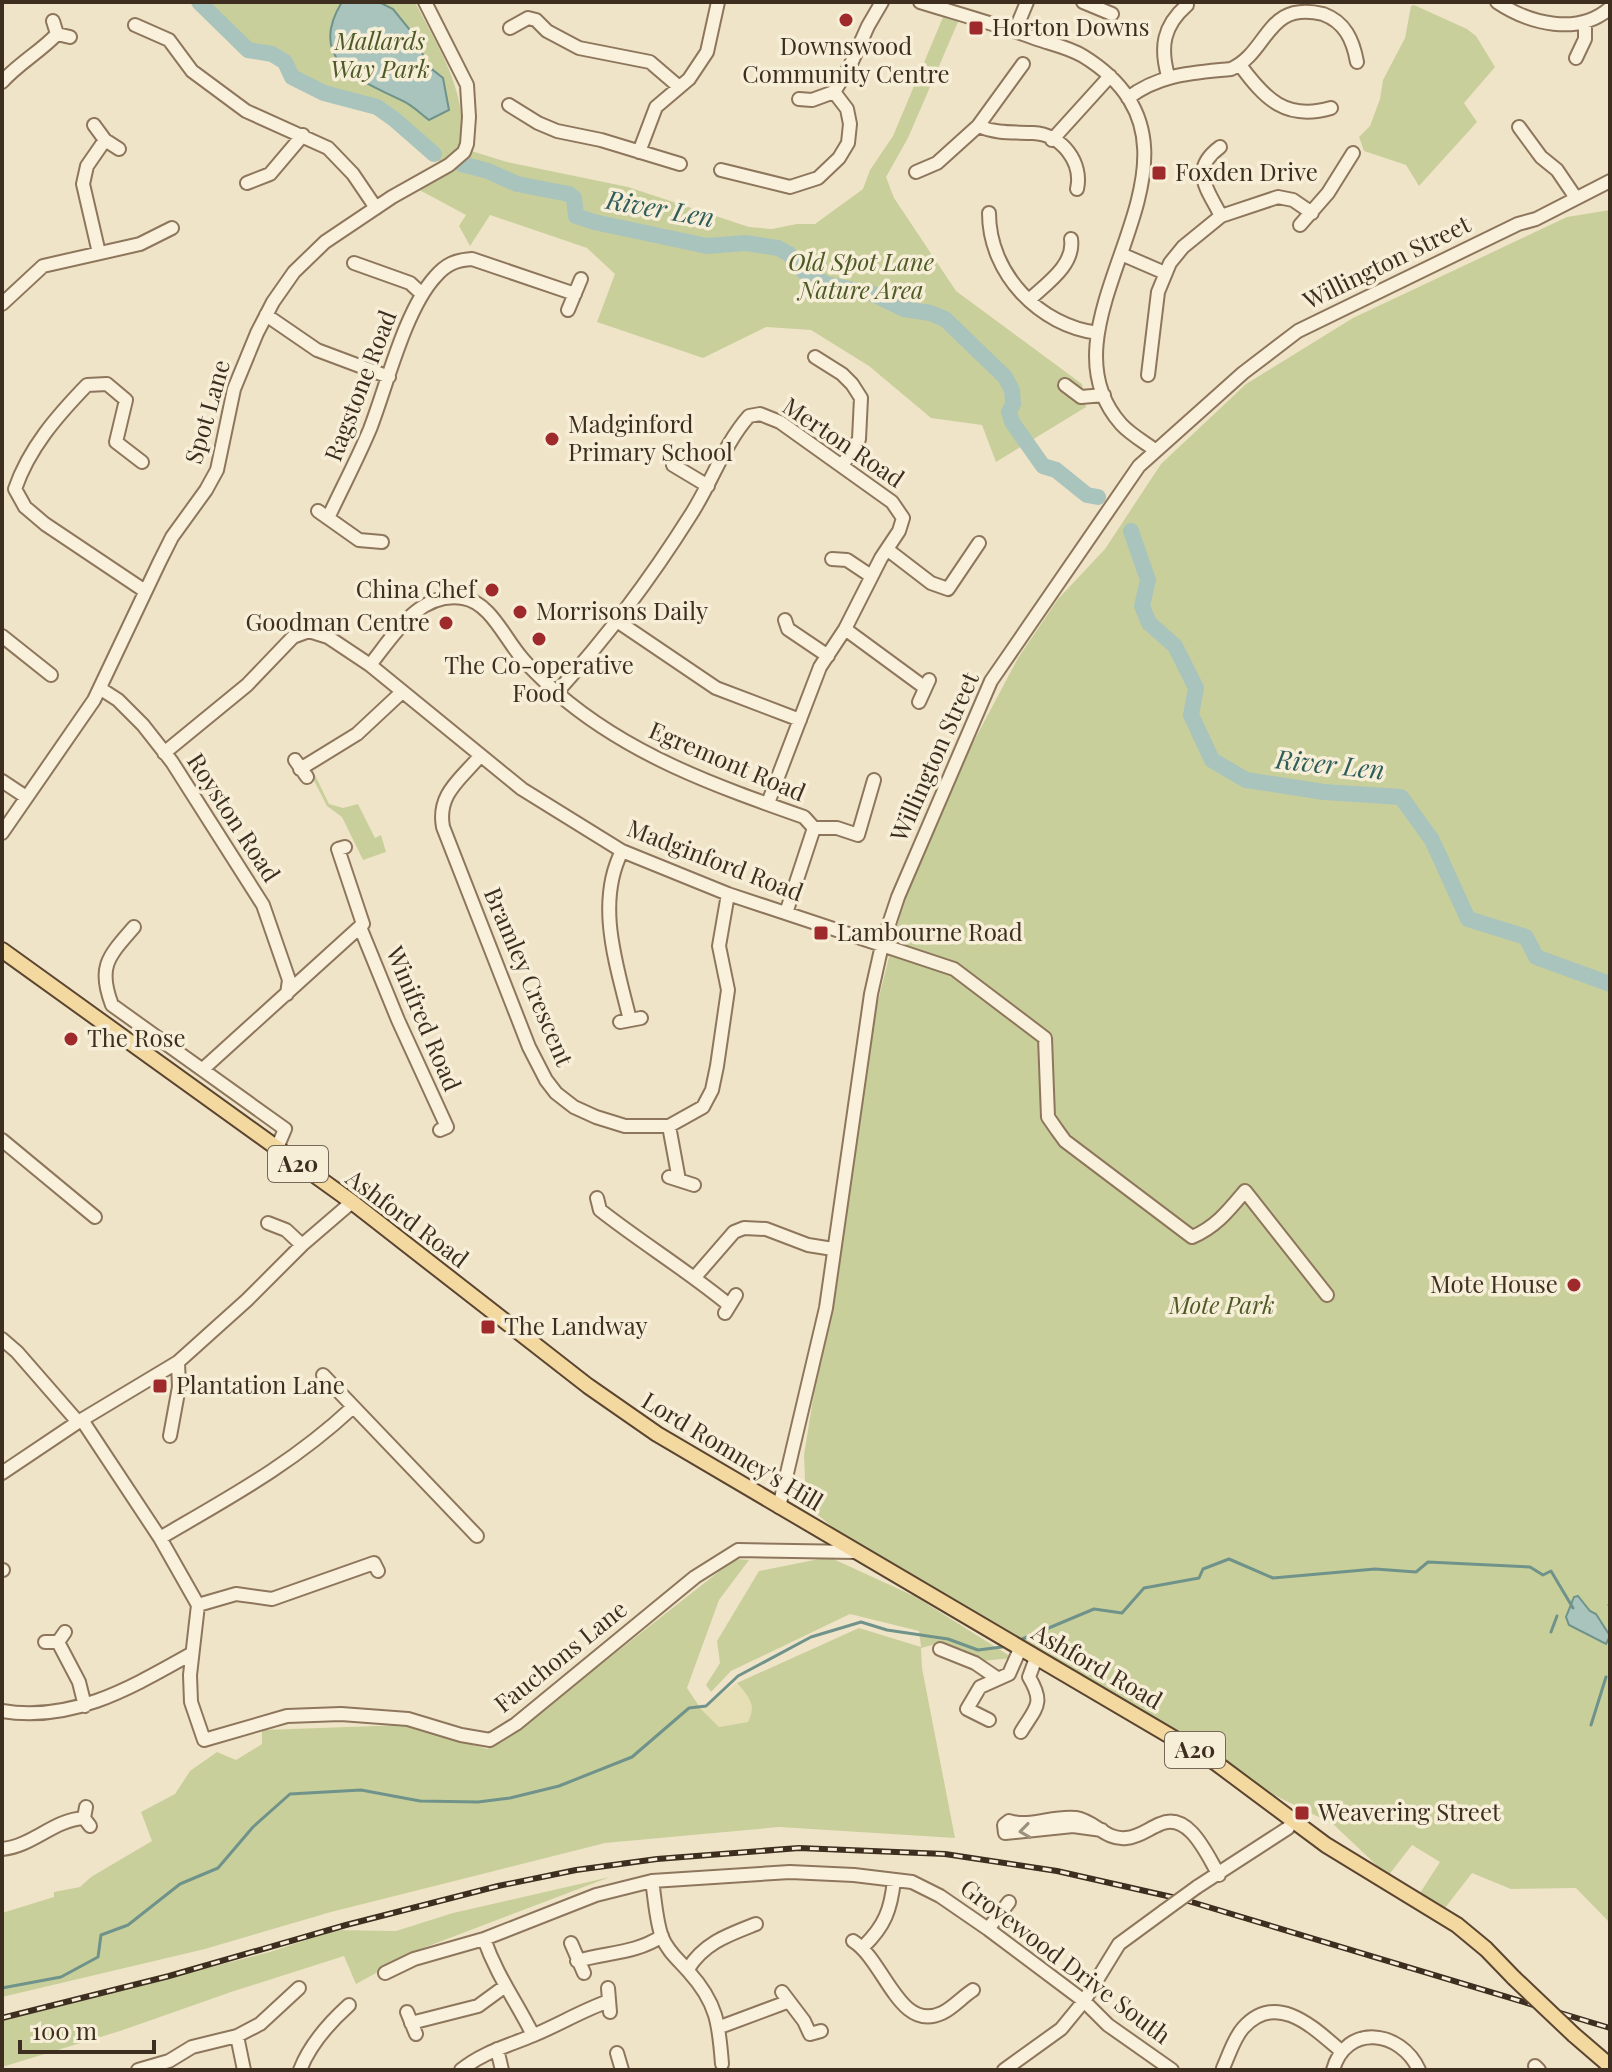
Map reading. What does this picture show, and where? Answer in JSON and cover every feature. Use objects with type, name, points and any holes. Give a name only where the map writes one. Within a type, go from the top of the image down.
[{"type":"main road","name":"Ashford Road","points":[[2,950],[352,1202],[588,1386]]},
{"type":"main road","name":"Lord Romney's Hill","points":[[588,1386],[657,1434],[856,1552]]},
{"type":"main road","name":"Ashford Road","points":[[856,1552],[1216,1763],[1326,1845],[1457,1925],[1610,2066]]},
{"type":"street","name":"Spot Lane","points":[[2,833],[101,689],[172,537],[217,470],[234,389],[266,315],[294,272],[325,242],[455,161],[467,144],[467,85],[425,2]]},
{"type":"street","points":[[639,152],[651,113],[661,100],[689,79],[707,52],[718,2]]},
{"type":"street","points":[[799,99],[812,100],[834,92],[882,2]]},
{"type":"street","points":[[920,2],[1081,55],[1110,76],[1128,98],[1143,142],[1145,170],[1138,203],[1098,333],[1097,371],[1104,395],[1121,424],[1155,450]]},
{"type":"street","points":[[1015,31],[1027,2]]},
{"type":"street","points":[[1083,2],[1105,15]]},
{"type":"street","points":[[1497,2],[1528,18],[1568,25],[1585,24],[1610,8]]},
{"type":"street","points":[[1168,76],[1163,41],[1180,6]]},
{"type":"street","points":[[1128,98],[1168,76],[1231,69],[1240,65],[1286,6],[1305,8],[1339,23],[1352,41],[1357,62]]},
{"type":"street","points":[[510,28],[528,18],[536,20],[543,36],[579,48],[650,62],[678,86]]},
{"type":"street","points":[[2,82],[19,63],[63,35],[53,21]]},
{"type":"street","points":[[1576,58],[1585,39],[1585,24]]},
{"type":"street","points":[[135,25],[169,40],[192,71],[246,111],[328,148],[376,208]]},
{"type":"street","points":[[916,172],[939,168],[978,126],[1009,74],[1023,64]]},
{"type":"street","points":[[1240,65],[1260,92],[1278,106],[1294,112],[1323,108]]},
{"type":"street","points":[[1052,140],[1110,76]]},
{"type":"street","points":[[721,170],[790,187],[818,178],[839,158],[848,143],[850,124],[847,109],[834,92]]},
{"type":"street","points":[[511,124],[514,108],[557,131],[601,140],[680,164]]},
{"type":"street","points":[[94,125],[105,140],[119,149]]},
{"type":"street","points":[[978,126],[1000,133],[1036,133],[1061,144],[1075,160],[1082,184]]},
{"type":"street","points":[[1519,127],[1541,157],[1557,170],[1576,198]]},
{"type":"street","points":[[247,183],[270,174],[303,135]]},
{"type":"street","points":[[99,253],[83,184],[87,166],[105,140]]},
{"type":"street","points":[[1213,148],[1201,172],[1221,216]]},
{"type":"street","points":[[1300,225],[1312,213],[1353,153]]},
{"type":"street","points":[[662,174],[666,160]]},
{"type":"street","points":[[1346,165],[1359,174]]},
{"type":"street","points":[[756,180],[758,166]]},
{"type":"street","name":"Willington Street","points":[[779,1507],[822,1325],[871,994],[882,945],[916,852],[991,681],[1139,466],[1243,373],[1298,331],[1610,181]]},
{"type":"street","points":[[1148,375],[1158,292],[1165,273],[1183,247],[1221,216],[1278,197],[1293,200],[1312,213]]},
{"type":"street","points":[[989,213],[983,228],[1008,277],[1029,300],[1073,329],[1098,333]]},
{"type":"street","points":[[2,304],[43,266],[140,244],[154,231],[172,228]]},
{"type":"street","points":[[1029,300],[1072,249],[1071,239]]},
{"type":"street","points":[[1121,254],[1165,273]]},
{"type":"street","points":[[422,294],[436,275],[455,260],[472,259],[575,294]]},
{"type":"street","name":"Ragstone Road","points":[[354,263],[410,283],[422,294],[349,479],[323,515],[359,540],[382,542]]},
{"type":"street","points":[[568,310],[581,279]]},
{"type":"street","points":[[266,315],[317,350],[389,377]]},
{"type":"street","points":[[815,357],[842,374],[861,398],[859,439],[842,466]]},
{"type":"street","points":[[142,462],[113,440],[126,400],[107,384],[87,385],[43,435],[23,465],[15,489],[25,507],[45,524],[145,591]]},
{"type":"street","points":[[1065,385],[1081,397],[1104,395]]},
{"type":"street","name":"Merton Road","points":[[557,692],[593,653],[689,519],[737,431],[749,416],[760,414],[780,422],[898,508],[903,518],[845,629],[820,667],[768,803]]},
{"type":"street","points":[[673,465],[708,486]]},
{"type":"street","points":[[888,550],[931,583],[948,589],[979,543]]},
{"type":"street","points":[[832,559],[847,560],[871,576]]},
{"type":"street","name":"Egremont Road","points":[[370,665],[418,609],[443,599],[467,598],[491,617],[520,656],[592,720],[645,754],[738,794],[804,817],[814,828]]},
{"type":"street","points":[[785,620],[788,629],[828,656]]},
{"type":"street","points":[[617,621],[716,688],[800,720]]},
{"type":"street","points":[[845,629],[926,683],[919,702]]},
{"type":"street","name":"Madginford Road","points":[[164,753],[247,685],[293,637],[309,631],[328,637],[370,665],[542,803],[622,851],[728,894],[954,969],[1045,1038],[1048,1117],[1065,1141],[1192,1237],[1207,1231],[1220,1220],[1245,1191],[1327,1295]]},
{"type":"street","points":[[2,636],[51,675]]},
{"type":"street","name":"Royston Road","points":[[101,689],[134,716],[164,753],[263,905],[289,980],[287,994]]},
{"type":"street","points":[[300,769],[357,734],[402,692]]},
{"type":"street","name":"Bramley Crescent","points":[[480,756],[446,796],[440,810],[443,827],[529,1047],[546,1080],[556,1093],[574,1107],[625,1126],[669,1126]]},
{"type":"street","points":[[786,913],[814,828],[837,828],[858,835],[874,780]]},
{"type":"street","points":[[2,781],[26,797]]},
{"type":"street","name":"Winifred Road","points":[[345,847],[338,849],[362,926],[444,1128]]},
{"type":"street","points":[[622,851],[614,867],[609,893],[610,929],[615,963],[631,1020]]},
{"type":"street","points":[[694,1185],[674,1179],[669,1126],[703,1107],[712,1090],[728,990],[719,946],[720,926],[728,894]]},
{"type":"street","points":[[203,1069],[362,926]]},
{"type":"street","points":[[134,927],[122,936],[105,967],[105,986],[112,1005],[285,1129],[277,1148]]},
{"type":"street","points":[[97,1019],[112,1005]]},
{"type":"street","points":[[2,1140],[95,1217]]},
{"type":"street","points":[[597,1198],[600,1210],[730,1304]]},
{"type":"street","points":[[2,1473],[178,1362],[352,1202]]},
{"type":"street","points":[[268,1223],[286,1230],[302,1245]]},
{"type":"street","points":[[695,1277],[734,1232],[744,1228],[766,1229],[808,1245],[833,1249]]},
{"type":"street","points":[[2,1339],[80,1421],[160,1538],[198,1605],[236,1594],[272,1599],[374,1563],[378,1571]]},
{"type":"street","points":[[170,1436],[179,1387],[178,1362]]},
{"type":"street","points":[[322,1375],[477,1537]]},
{"type":"street","points":[[160,1538],[288,1462],[317,1441],[352,1408]]},
{"type":"street","name":"Fauchons Lane","points":[[198,1605],[191,1654],[191,1702],[204,1740],[287,1716],[341,1714],[408,1719],[490,1740],[516,1724],[695,1577],[738,1550],[856,1552]]},
{"type":"street","points":[[56,1639],[79,1682],[85,1706]]},
{"type":"street","points":[[940,1649],[975,1663],[997,1678]]},
{"type":"street","points":[[989,1720],[967,1709],[980,1687],[1009,1674],[1020,1649]]},
{"type":"street","points":[[2,1711],[48,1713],[85,1706],[136,1684],[191,1654]]},
{"type":"street","points":[[1021,1732],[1039,1700],[1039,1692],[1029,1677],[1036,1658]]},
{"type":"street","points":[[2,1849],[22,1846],[54,1826],[87,1817]]},
{"type":"street","points":[[1102,1830],[1073,1826],[1005,1833],[1004,1825],[1009,1821],[1020,1824],[1061,1817],[1078,1818],[1094,1823],[1109,1836],[1127,1838],[1163,1822],[1180,1823],[1198,1840],[1219,1875]]},
{"type":"street","points":[[1004,2070],[1061,2029],[1084,2001],[1119,1944],[1197,1887],[1288,1828]]},
{"type":"street","name":"Grovewood Drive South","points":[[399,1982],[389,1971],[414,1959],[484,1939],[596,1895],[652,1881],[790,1872],[912,1882],[940,1896],[988,1929],[1084,2001],[1108,2025],[1171,2070]]},
{"type":"street","points":[[894,1880],[892,1905],[885,1922],[858,1944],[874,1959],[903,2006],[914,2015],[943,2013],[965,1991]]},
{"type":"street","points":[[652,1881],[662,1936],[672,1954],[705,1991],[720,2027],[718,2058]]},
{"type":"street","points":[[988,1929],[1009,1902]]},
{"type":"street","points":[[688,1969],[707,1946],[756,1924]]},
{"type":"street","points":[[577,1961],[600,1954],[628,1952],[662,1936]]},
{"type":"street","points":[[484,1939],[504,1987],[517,2003],[533,2035]]},
{"type":"street","points":[[571,1943],[584,1973]]},
{"type":"street","points":[[411,2023],[478,2006],[504,1987]]},
{"type":"street","points":[[138,2070],[170,2066],[192,2047],[237,2036],[260,2024],[274,2004],[299,1988]]},
{"type":"street","points":[[720,2027],[784,1997],[804,2021],[810,2034],[821,2031]]},
{"type":"street","points":[[461,2070],[476,2058],[609,2000]]},
{"type":"street","points":[[300,2070],[305,2056],[324,2030],[345,2009],[351,2023]]},
{"type":"street","points":[[1220,2067],[1244,2027],[1272,2013],[1287,2013],[1301,2018],[1341,2051]]},
{"type":"street","points":[[237,2036],[244,2070]]},
{"type":"street","points":[[1333,2070],[1341,2051],[1352,2042],[1365,2038],[1390,2040],[1401,2045],[1419,2070]]},
{"type":"street","points":[[497,2049],[502,2070]]},
{"type":"street","points":[[617,2053],[622,2070]]},
{"type":"shaded area","points":[[737,1683],[752,1700],[754,1711],[748,1722],[719,1727],[701,1709]]},
{"type":"green space","name":"Old Spot Lane Nature Area","points":[[197,2],[415,2],[443,56],[458,95],[461,135],[456,154],[465,149],[507,162],[628,187],[749,227],[772,229],[815,224],[863,189],[870,170],[893,136],[946,10],[961,15],[908,138],[886,177],[894,198],[956,291],[1082,384],[1086,407],[996,462],[982,425],[931,418],[869,366],[811,330],[766,327],[703,358],[597,322],[615,274],[587,248],[490,215],[470,246],[459,226],[466,215],[412,186],[443,164],[383,116],[294,84],[281,63],[248,51]]},
{"type":"green space","points":[[1411,6],[1467,29],[1476,36],[1495,67],[1464,103],[1477,122],[1419,186],[1406,165],[1364,151],[1359,137],[1370,126],[1383,80],[1405,38]]},
{"type":"green space","name":"Mote Park","points":[[1610,210],[1610,1923],[1576,1888],[1511,1889],[1472,1873],[1445,1908],[1420,1893],[1440,1862],[1412,1845],[1388,1876],[1333,1824],[1252,1784],[1057,1660],[947,1602],[842,1535],[806,1505],[804,1455],[876,1009],[896,929],[910,884],[958,771],[1018,658],[1058,599],[1105,549],[1161,464],[1246,384],[1353,318],[1567,217]]},
{"type":"green space","points":[[312,769],[329,804],[343,808],[358,804],[375,838],[381,835],[386,852],[363,860],[342,817],[327,806],[309,771]]},
{"type":"green space","points":[[829,1557],[916,1597],[1013,1658],[982,1661],[936,1644],[921,1648],[922,1668],[955,1838],[779,1827],[605,1843],[331,1912],[205,1949],[2,1997],[2,1913],[54,1897],[54,1892],[80,1887],[91,1877],[152,1841],[141,1812],[175,1794],[190,1771],[217,1752],[236,1760],[262,1744],[262,1730],[405,1725],[487,1749],[502,1742],[735,1559],[749,1560],[719,1600],[687,1688],[701,1709],[719,1727],[748,1722],[751,1716],[750,1701],[737,1683],[859,1628],[921,1647],[919,1631],[850,1614],[731,1671],[711,1692],[706,1685],[720,1663],[717,1641],[759,1571]]},
{"type":"green space","points":[[610,1877],[418,1950],[356,1984],[344,1956],[2,2067],[2,2021],[270,1952],[336,1930],[396,1931],[453,1913]]},
{"type":"water","points":[[342,2],[379,2],[393,9],[414,35],[428,66],[443,78],[449,110],[429,120],[410,105],[370,85],[342,65],[330,39],[332,22]]},
{"type":"water","points":[[1578,1596],[1596,1614],[1610,1636],[1606,1644],[1569,1625],[1566,1617],[1574,1597]]},
{"type":"waterway","name":"River Len","points":[[199,2],[248,50],[272,54],[285,62],[292,77],[324,93],[377,107],[434,154]]},
{"type":"waterway","name":"River Len","points":[[461,164],[488,171],[517,184],[569,194],[574,198],[576,216],[594,222],[707,246],[746,243],[778,248],[789,254],[803,271],[826,284],[873,294],[904,309],[945,319],[1005,377],[1012,390],[1013,404],[1009,412],[1012,422],[1043,466],[1056,470],[1087,495],[1098,497]]},
{"type":"waterway","name":"River Len","points":[[1131,531],[1148,580],[1142,606],[1149,623],[1175,646],[1196,688],[1191,715],[1212,760],[1246,780],[1324,792],[1401,797],[1432,840],[1468,919],[1526,937],[1536,957],[1610,984]]},
{"type":"waterway","points":[[1020,1640],[1094,1609],[1122,1613],[1144,1588],[1199,1578],[1203,1569],[1229,1559],[1273,1578],[1375,1569],[1416,1572],[1428,1562],[1530,1567],[1543,1575],[1551,1571],[1573,1608]]},
{"type":"waterway","points":[[1551,1632],[1557,1616]]},
{"type":"waterway","points":[[2,1988],[61,1977],[98,1957],[101,1935],[128,1925],[180,1884],[218,1868],[253,1827],[290,1794],[361,1790],[420,1801],[478,1802],[559,1786],[632,1757],[689,1708],[706,1706],[738,1676],[811,1637],[861,1622],[887,1630],[948,1639],[978,1650],[1002,1647]]},
{"type":"waterway","points":[[1591,1725],[1606,1677]]},
{"type":"railway","points":[[2,2018],[498,1886],[576,1870],[657,1859],[799,1848],[945,1854],[1057,1871],[1185,1900],[1610,2028]]},
{"type":"place","name":"Downswood Community Centre","points":[[846,20]]},
{"type":"place","name":"Horton Downs","points":[[976,28]]},
{"type":"place","name":"Foxden Drive","points":[[1159,173]]},
{"type":"place","name":"Madginford Primary School","points":[[552,439]]},
{"type":"place","name":"China Chef","points":[[492,590]]},
{"type":"place","name":"Morrisons Daily","points":[[520,612]]},
{"type":"place","name":"Goodman Centre","points":[[446,623]]},
{"type":"place","name":"The Co-operative Food","points":[[539,639]]},
{"type":"place","name":"Lambourne Road","points":[[821,933]]},
{"type":"place","name":"The Rose","points":[[71,1039]]},
{"type":"place","name":"Mote House","points":[[1574,1285]]},
{"type":"place","name":"The Landway","points":[[488,1327]]},
{"type":"place","name":"Plantation Lane","points":[[160,1386]]},
{"type":"place","name":"Weavering Street","points":[[1302,1813]]},
{"type":"park label","name":"Mallards Way Park","points":[[380,56]]}]
